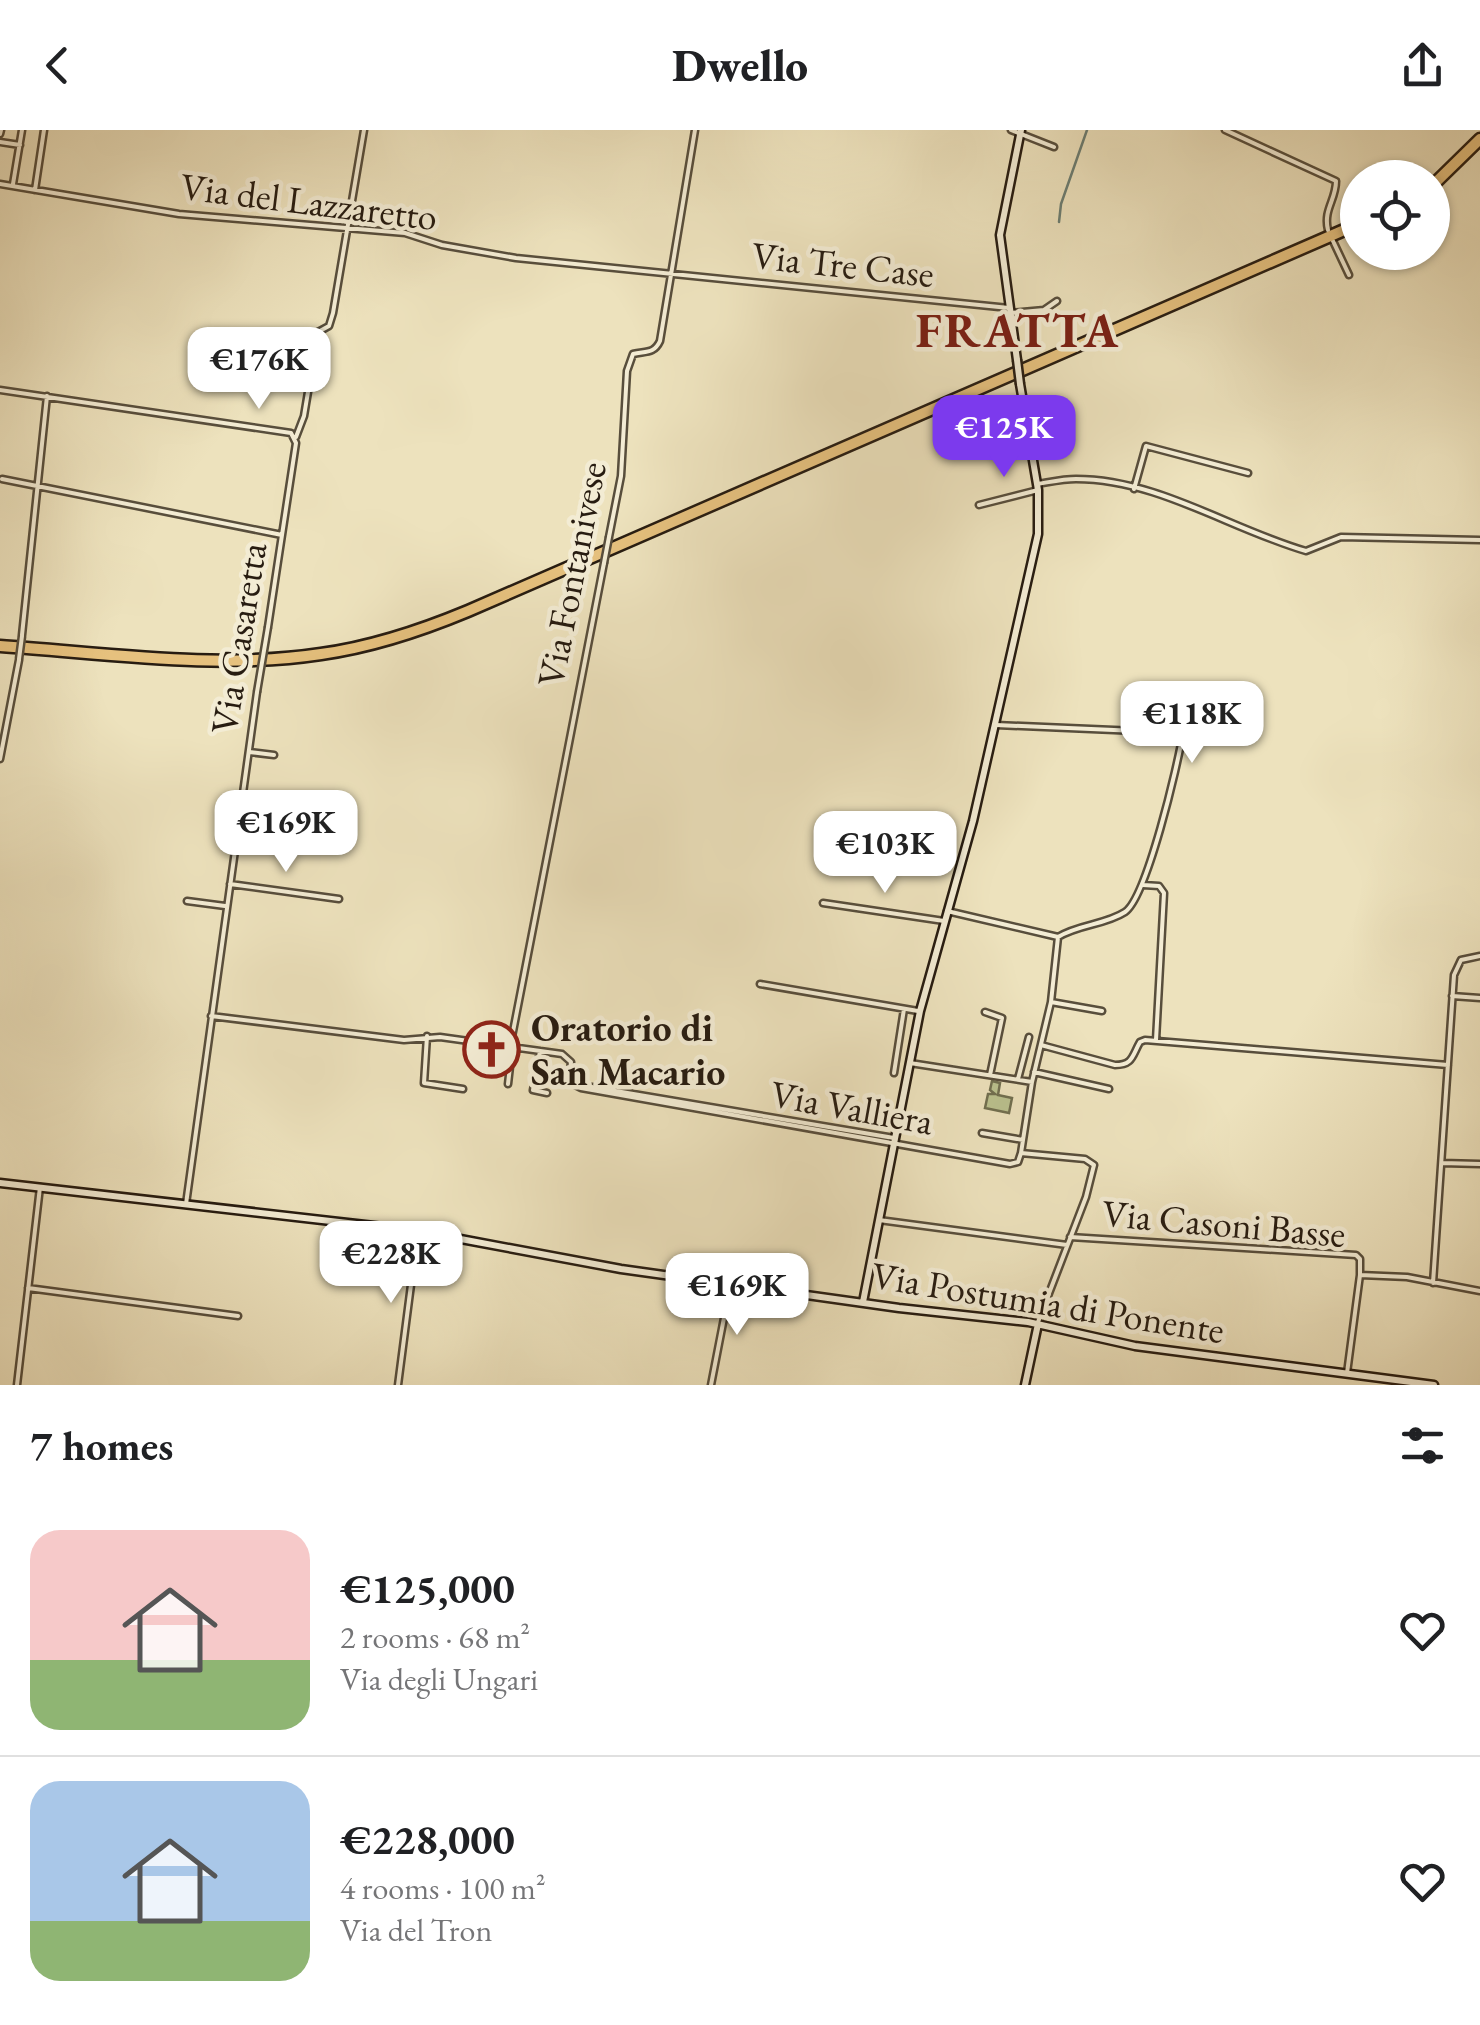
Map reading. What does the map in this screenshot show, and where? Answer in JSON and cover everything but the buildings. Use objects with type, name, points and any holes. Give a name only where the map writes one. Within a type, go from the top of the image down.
[{"type":"highway","points":[[1450,177],[1480,144]]},
{"type":"highway","points":[[0,646],[257,660],[348,650],[408,634],[1340,232]]},
{"type":"main road","points":[[862,1302],[920,1011],[965,854],[1038,534],[1037,487],[1000,236],[1021,132]]},
{"type":"main road","name":"Via Postumia di Ponente","points":[[0,1183],[418,1230],[621,1269],[1038,1324],[1134,1346],[1434,1385]]},
{"type":"main road","points":[[1025,1385],[1038,1324]]},
{"type":"street","points":[[12,186],[22,130]]},
{"type":"street","points":[[35,190],[44,130]]},
{"type":"street","name":"Via Casaretta","points":[[186,1204],[228,884],[296,438],[318,332],[329,326],[333,313],[364,130]]},
{"type":"street","name":"Via Fontanivese","points":[[508,1084],[511,1048],[621,476],[627,371],[634,354],[657,348],[694,130]]},
{"type":"street","points":[[1011,130],[1054,147]]},
{"type":"street","points":[[1225,130],[1336,182],[1327,209],[1328,230]]},
{"type":"street","points":[[0,142],[20,145]]},
{"type":"street","name":"Via del Lazzaretto","points":[[0,184],[179,214],[405,233],[442,245],[516,258],[672,273]]},
{"type":"street","points":[[1334,241],[1348,275]]},
{"type":"street","name":"Via Tre Case","points":[[672,273],[1009,311],[1044,310],[1058,301]]},
{"type":"street","points":[[0,390],[290,433],[296,438]]},
{"type":"street","points":[[0,758],[15,692],[48,396]]},
{"type":"street","points":[[981,427],[1026,430]]},
{"type":"street","points":[[1134,489],[1146,446],[1248,474]]},
{"type":"street","points":[[2,479],[282,536]]},
{"type":"street","points":[[980,505],[1078,479],[1134,489],[1211,513],[1306,551],[1342,537],[1480,540]]},
{"type":"street","points":[[947,911],[1058,936],[1123,913],[1143,885],[1183,733],[996,725]]},
{"type":"street","points":[[249,752],[274,755]]},
{"type":"street","points":[[228,884],[340,899]]},
{"type":"street","points":[[1143,885],[1159,886],[1164,892],[1156,1040]]},
{"type":"street","points":[[187,901],[225,906]]},
{"type":"street","points":[[823,903],[944,921]]},
{"type":"street","points":[[1038,1324],[1086,1197],[1094,1165],[1085,1159],[1021,1153],[1050,1002],[1058,936]]},
{"type":"street","points":[[1433,1283],[1452,996],[1458,965],[1468,957],[1480,956]]},
{"type":"street","points":[[760,984],[920,1011]]},
{"type":"street","points":[[1452,996],[1480,998]]},
{"type":"street","points":[[1050,1002],[1102,1011]]},
{"type":"street","points":[[894,1074],[904,1008]]},
{"type":"street","points":[[985,1012],[1002,1018],[990,1076]]},
{"type":"street","points":[[211,1016],[404,1040],[427,1036],[540,1051],[533,1090],[547,1093]]},
{"type":"street","points":[[427,1036],[424,1083],[463,1089]]},
{"type":"street","points":[[1018,1079],[1029,1037]]},
{"type":"street","points":[[1041,1045],[1115,1065],[1132,1061],[1140,1042],[1156,1040],[1448,1064]]},
{"type":"street","name":"Via Valliera","points":[[540,1051],[569,1057],[573,1084],[1010,1164],[1018,1162],[1021,1153]]},
{"type":"street","points":[[910,1063],[1032,1082]]},
{"type":"street","points":[[1034,1072],[1110,1089]]},
{"type":"street","points":[[982,1133],[1023,1140]]},
{"type":"street","points":[[1442,1163],[1480,1164]]},
{"type":"street","points":[[16,1385],[40,1187]]},
{"type":"street","points":[[879,1220],[1067,1245]]},
{"type":"street","points":[[398,1385],[418,1230]]},
{"type":"street","name":"Via Casoni Basse","points":[[1070,1237],[1356,1255],[1360,1276]]},
{"type":"street","points":[[1347,1373],[1360,1276],[1407,1277],[1480,1291]]},
{"type":"street","points":[[711,1385],[730,1284]]},
{"type":"street","points":[[28,1288],[238,1316]]},
{"type":"green space","points":[[992,1081],[1000,1083],[998,1095],[1012,1098],[1009,1113],[985,1108],[988,1094],[995,1094],[990,1090]]},
{"type":"waterway","points":[[1059,222],[1061,204],[1087,130]]},
{"type":"place","name":"Oratorio di San Macario","points":[[492,1049]]},
{"type":"district","name":"FRATTA","points":[[1018,330]]}]
